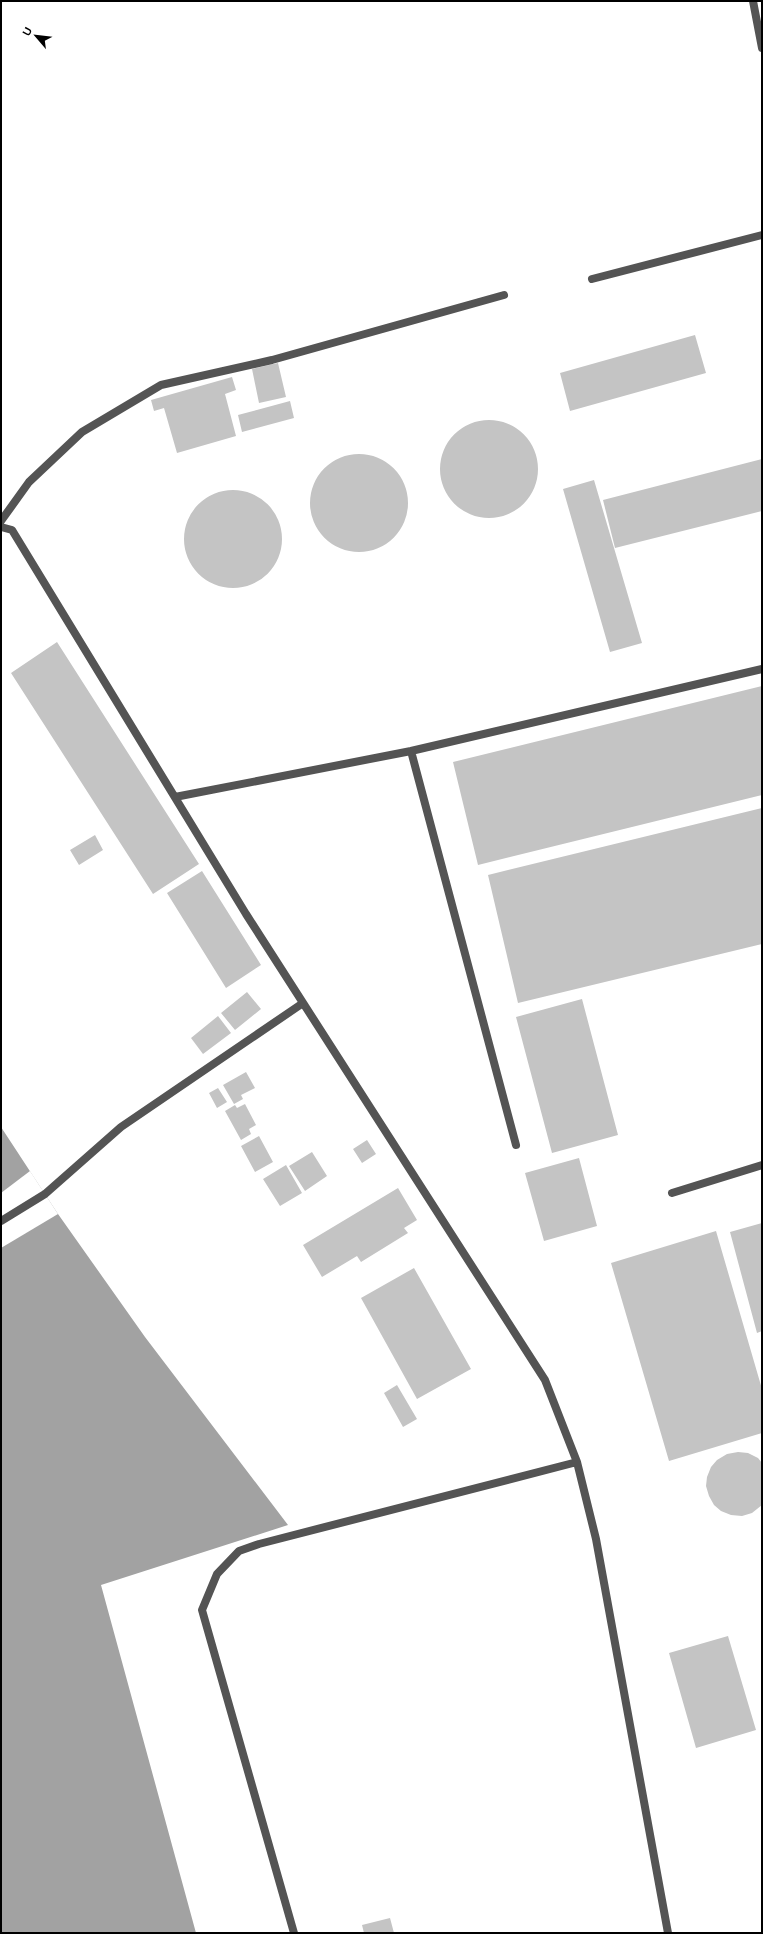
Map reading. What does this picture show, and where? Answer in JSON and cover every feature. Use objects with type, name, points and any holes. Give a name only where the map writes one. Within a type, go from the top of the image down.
[{"type":"lane","points":[[753,1],[762,48]]},
{"type":"lane","points":[[592,279],[762,235]]},
{"type":"lane","points":[[1,521],[29,482],[82,432],[161,385],[272,360],[504,295]]},
{"type":"lane","points":[[1,526],[12,530],[303,1003],[545,1380],[577,1462],[596,1539],[668,1933]]},
{"type":"lane","points":[[175,797],[411,751],[762,669]]},
{"type":"lane","points":[[411,751],[516,1145]]},
{"type":"lane","points":[[1,1221],[45,1194],[121,1127],[303,1003]]},
{"type":"lane","points":[[672,1193],[762,1165]]},
{"type":"lane","points":[[294,1933],[202,1610],[217,1574],[239,1551],[258,1544],[577,1462]]},
{"type":"shaded area","points":[[1,1127],[58,1214],[145,1337],[288,1525],[101,1585],[196,1933],[1,1933]]},
{"type":"pier","points":[[30,1171],[58,1214],[1,1248],[1,1193]]},
{"type":"building","points":[[695,335],[706,373],[570,411],[560,373]]},
{"type":"building","points":[[278,363],[286,397],[259,403],[252,369]]},
{"type":"building","points":[[232,377],[236,390],[225,394],[236,436],[177,453],[164,408],[154,411],[151,400]]},
{"type":"building","points":[[290,401],[294,418],[242,432],[238,415]]},
{"type":"building","points":[[489,420],[508,424],[524,434],[534,450],[538,469],[534,488],[524,504],[508,514],[489,518],[470,514],[454,504],[444,488],[440,469],[444,450],[454,434],[470,424]]},
{"type":"building","points":[[359,454],[378,458],[394,468],[404,484],[408,503],[404,522],[394,538],[378,548],[359,552],[340,548],[324,538],[314,522],[310,503],[314,484],[324,468],[340,458]]},
{"type":"building","points":[[762,459],[762,511],[615,548],[603,500]]},
{"type":"building","points":[[594,480],[642,643],[610,652],[563,489]]},
{"type":"building","points":[[233,490],[252,494],[268,504],[278,520],[282,539],[278,558],[268,574],[252,584],[233,588],[214,584],[198,574],[188,558],[184,539],[188,520],[198,504],[214,494]]},
{"type":"building","points":[[57,642],[199,864],[153,894],[11,673]]},
{"type":"building","points":[[762,686],[762,795],[478,865],[453,762]]},
{"type":"building","points":[[762,808],[762,944],[518,1003],[488,875]]},
{"type":"building","points":[[95,835],[103,850],[79,865],[70,850]]},
{"type":"building","points":[[202,871],[261,965],[226,988],[167,893]]},
{"type":"building","points":[[247,992],[261,1009],[235,1030],[221,1013]]},
{"type":"building","points":[[582,999],[618,1135],[552,1153],[516,1017]]},
{"type":"building","points":[[218,1016],[231,1033],[203,1054],[191,1038]]},
{"type":"building","points":[[246,1072],[255,1088],[241,1095],[243,1099],[234,1104],[223,1085]]},
{"type":"building","points":[[218,1088],[227,1102],[217,1108],[209,1093]]},
{"type":"building","points":[[245,1104],[256,1125],[249,1129],[251,1134],[241,1140],[225,1111],[235,1105],[237,1108]]},
{"type":"building","points":[[259,1136],[273,1162],[255,1172],[241,1146]]},
{"type":"building","points":[[367,1140],[376,1154],[362,1163],[353,1149]]},
{"type":"building","points":[[312,1152],[327,1176],[305,1191],[289,1166]]},
{"type":"building","points":[[579,1158],[597,1226],[544,1241],[525,1173]]},
{"type":"building","points":[[286,1165],[302,1193],[280,1206],[263,1179]]},
{"type":"building","points":[[398,1188],[417,1220],[404,1228],[408,1233],[361,1262],[357,1256],[322,1277],[303,1245]]},
{"type":"building","points":[[762,1223],[762,1331],[757,1333],[730,1232]]},
{"type":"building","points":[[716,1231],[762,1389],[762,1433],[669,1461],[611,1263]]},
{"type":"building","points":[[414,1268],[471,1369],[417,1399],[361,1298]]},
{"type":"building","points":[[397,1385],[417,1419],[403,1427],[384,1393]]},
{"type":"building","points":[[738,1452],[748,1453],[758,1458],[762,1463],[762,1505],[752,1513],[742,1516],[731,1515],[721,1511],[714,1505],[706,1486],[707,1477],[711,1467],[717,1460],[727,1454]]},
{"type":"building","points":[[728,1636],[756,1730],[696,1748],[669,1653]]},
{"type":"building","points":[[390,1918],[394,1933],[364,1933],[362,1925]]}]
